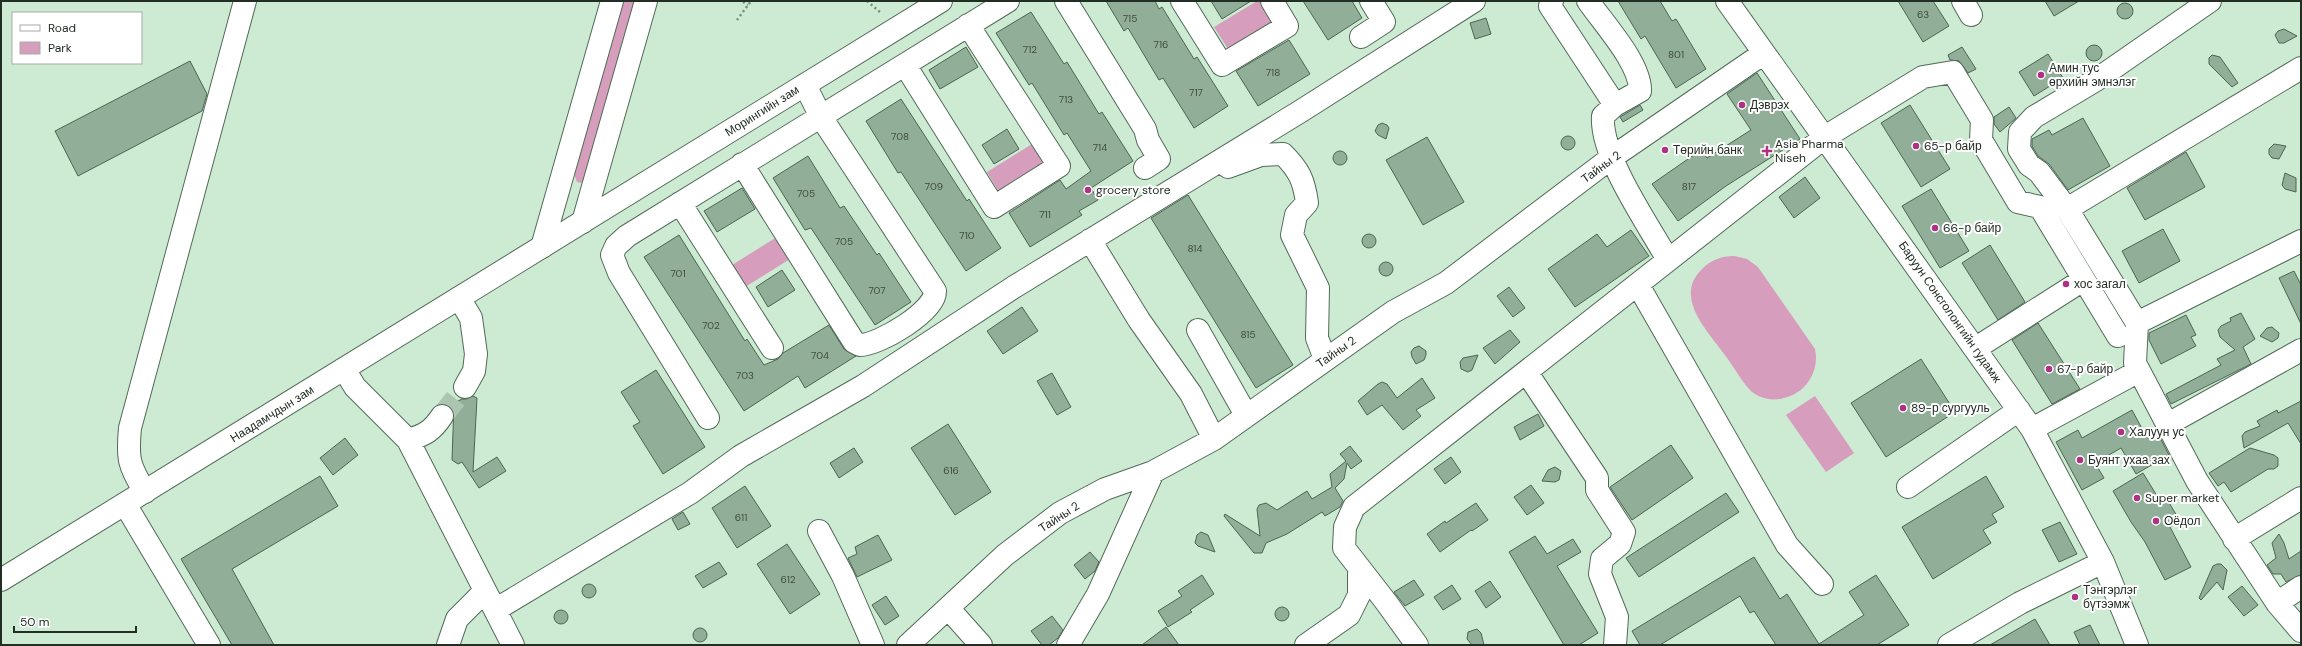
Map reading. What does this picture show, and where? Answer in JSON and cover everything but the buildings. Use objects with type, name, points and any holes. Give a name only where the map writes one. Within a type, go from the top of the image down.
[{"type":"street","points":[[145,492],[131,468],[128,448],[130,428],[245,1]]},
{"type":"street","points":[[542,247],[612,1]]},
{"type":"street","points":[[583,222],[646,1]]},
{"type":"street","name":"Морингийн зам","points":[[542,247],[941,1]]},
{"type":"street","points":[[708,418],[619,273],[612,255],[616,246],[627,236],[742,164],[821,117],[1008,1]]},
{"type":"street","points":[[1066,1],[1145,129],[1148,140],[1160,159],[1145,168]]},
{"type":"street","points":[[1182,1],[1222,65],[1287,26],[1272,1]]},
{"type":"street","points":[[1361,37],[1384,22],[1371,1]]},
{"type":"street","points":[[495,610],[690,492],[741,456],[863,386],[1090,240],[1205,170],[1474,1]]},
{"type":"street","points":[[1552,1],[1550,6],[1615,105]]},
{"type":"street","points":[[1588,1],[1629,59],[1640,81],[1640,91],[1615,105],[1603,116],[1602,130],[1611,158],[1668,260]]},
{"type":"street","name":"Баруун Сонсголонгийн гудамж","points":[[1727,1],[1976,348],[2032,429],[2103,562],[2132,643]]},
{"type":"street","points":[[2210,1],[2096,80],[2034,117],[2020,132],[2020,149],[2029,165],[2039,172],[2067,209],[2136,323],[2135,362],[2197,481],[2277,604],[2301,631]]},
{"type":"street","points":[[904,65],[994,207],[1059,166],[968,25]]},
{"type":"street","name":"Тайны 2","points":[[908,645],[1005,555],[1060,513],[1105,489],[1153,472],[1214,438],[1393,312],[1446,283],[1611,158],[1764,53]]},
{"type":"street","points":[[2067,209],[2301,68]]},
{"type":"street","points":[[1416,645],[1386,602],[1344,548],[1345,527],[1354,507],[1527,373],[1825,137],[1924,77],[1953,72],[1982,120],[1981,140],[2018,202],[2040,207],[2118,336]]},
{"type":"street","points":[[742,164],[854,342],[860,345],[868,345],[884,338],[910,322],[931,305],[935,297],[935,291],[821,117],[805,85]]},
{"type":"street","points":[[1205,170],[1214,171],[1268,154],[1283,154],[1294,165],[1304,183],[1307,203],[1296,215],[1292,235],[1318,288],[1317,338],[1325,360]]},
{"type":"street","points":[[680,203],[772,348]]},
{"type":"street","points":[[1090,240],[1139,320],[1190,394],[1214,438]]},
{"type":"street","points":[[2136,323],[2301,241]]},
{"type":"street","name":"Наадамчдын зам","points":[[1,580],[542,247]]},
{"type":"street","points":[[1976,348],[2083,280]]},
{"type":"street","points":[[1638,285],[1787,545],[1822,584]]},
{"type":"street","points":[[459,298],[470,318],[476,354],[474,371],[465,387]]},
{"type":"street","points":[[1198,330],[1246,415]]},
{"type":"street","points":[[2168,424],[2301,350]]},
{"type":"street","points":[[344,369],[355,387],[408,440],[513,645]]},
{"type":"street","points":[[2032,429],[2139,371]]},
{"type":"street","points":[[1527,373],[1597,478],[1596,490],[1624,532],[1620,544],[1602,559],[1600,574],[1617,617],[1615,645]]},
{"type":"street","points":[[1908,487],[2019,410]]},
{"type":"street","points":[[408,440],[425,435],[433,429],[442,416]]},
{"type":"street","points":[[1068,645],[1098,594],[1153,472]]},
{"type":"street","points":[[2234,539],[2301,498]]},
{"type":"street","points":[[125,504],[209,645]]},
{"type":"street","points":[[819,531],[843,576],[873,645]]},
{"type":"street","points":[[1949,645],[2020,603],[2103,562]]},
{"type":"street","points":[[1306,645],[1349,615],[1358,595],[1359,569]]},
{"type":"street","points":[[2277,604],[2301,587]]},
{"type":"street","points":[[448,645],[457,619],[485,591]]},
{"type":"street","points":[[948,608],[981,645]]},
{"type":"path","points":[[736,20],[751,1]]},
{"type":"path","points":[[867,1],[881,13]]},
{"type":"path","points":[[743,2],[748,5]]},
{"type":"green space","points":[[624,1],[635,1],[584,180],[581,183],[577,182],[574,174]]},
{"type":"green space","points":[[1257,1],[1260,1],[1273,21],[1228,49],[1214,27]]},
{"type":"green space","points":[[1032,144],[1045,166],[1000,194],[987,172]]},
{"type":"green space","points":[[777,237],[790,259],[745,287],[732,265]]},
{"type":"green space","points":[[1734,256],[1747,259],[1758,267],[1815,349],[1816,359],[1812,375],[1807,384],[1793,395],[1780,399],[1767,399],[1755,394],[1744,383],[1697,315],[1692,303],[1691,292],[1694,280],[1702,269],[1709,263],[1721,258]]},
{"type":"green space","points":[[1815,396],[1854,453],[1826,472],[1786,415]]},
{"type":"tunnel","points":[[442,416],[465,387]]},
{"type":"place","name":"Амин тус өрхийн эмнэлэг","points":[[2041,75]]},
{"type":"place","name":"Дэврэх","points":[[1742,105]]},
{"type":"place","name":"65-р байр","points":[[1916,146]]},
{"type":"place","name":"Төрийн банк","points":[[1665,150]]},
{"type":"place","name":"Asia Pharma Niseh","points":[[1767,151]]},
{"type":"place","name":"grocery store","points":[[1088,190]]},
{"type":"place","name":"66-р байр","points":[[1935,228]]},
{"type":"place","name":"хос загал","points":[[2066,284]]},
{"type":"place","name":"67-р байр","points":[[2049,369]]},
{"type":"place","name":"89-р сургууль","points":[[1903,408]]},
{"type":"place","name":"Халуун ус","points":[[2121,432]]},
{"type":"place","name":"Буянт ухаа зах","points":[[2080,460]]},
{"type":"place","name":"Super market","points":[[2137,498]]},
{"type":"place","name":"Оёдол","points":[[2156,521]]},
{"type":"place","name":"Тэнгэрлэг бүтээмж","points":[[2075,597]]}]
